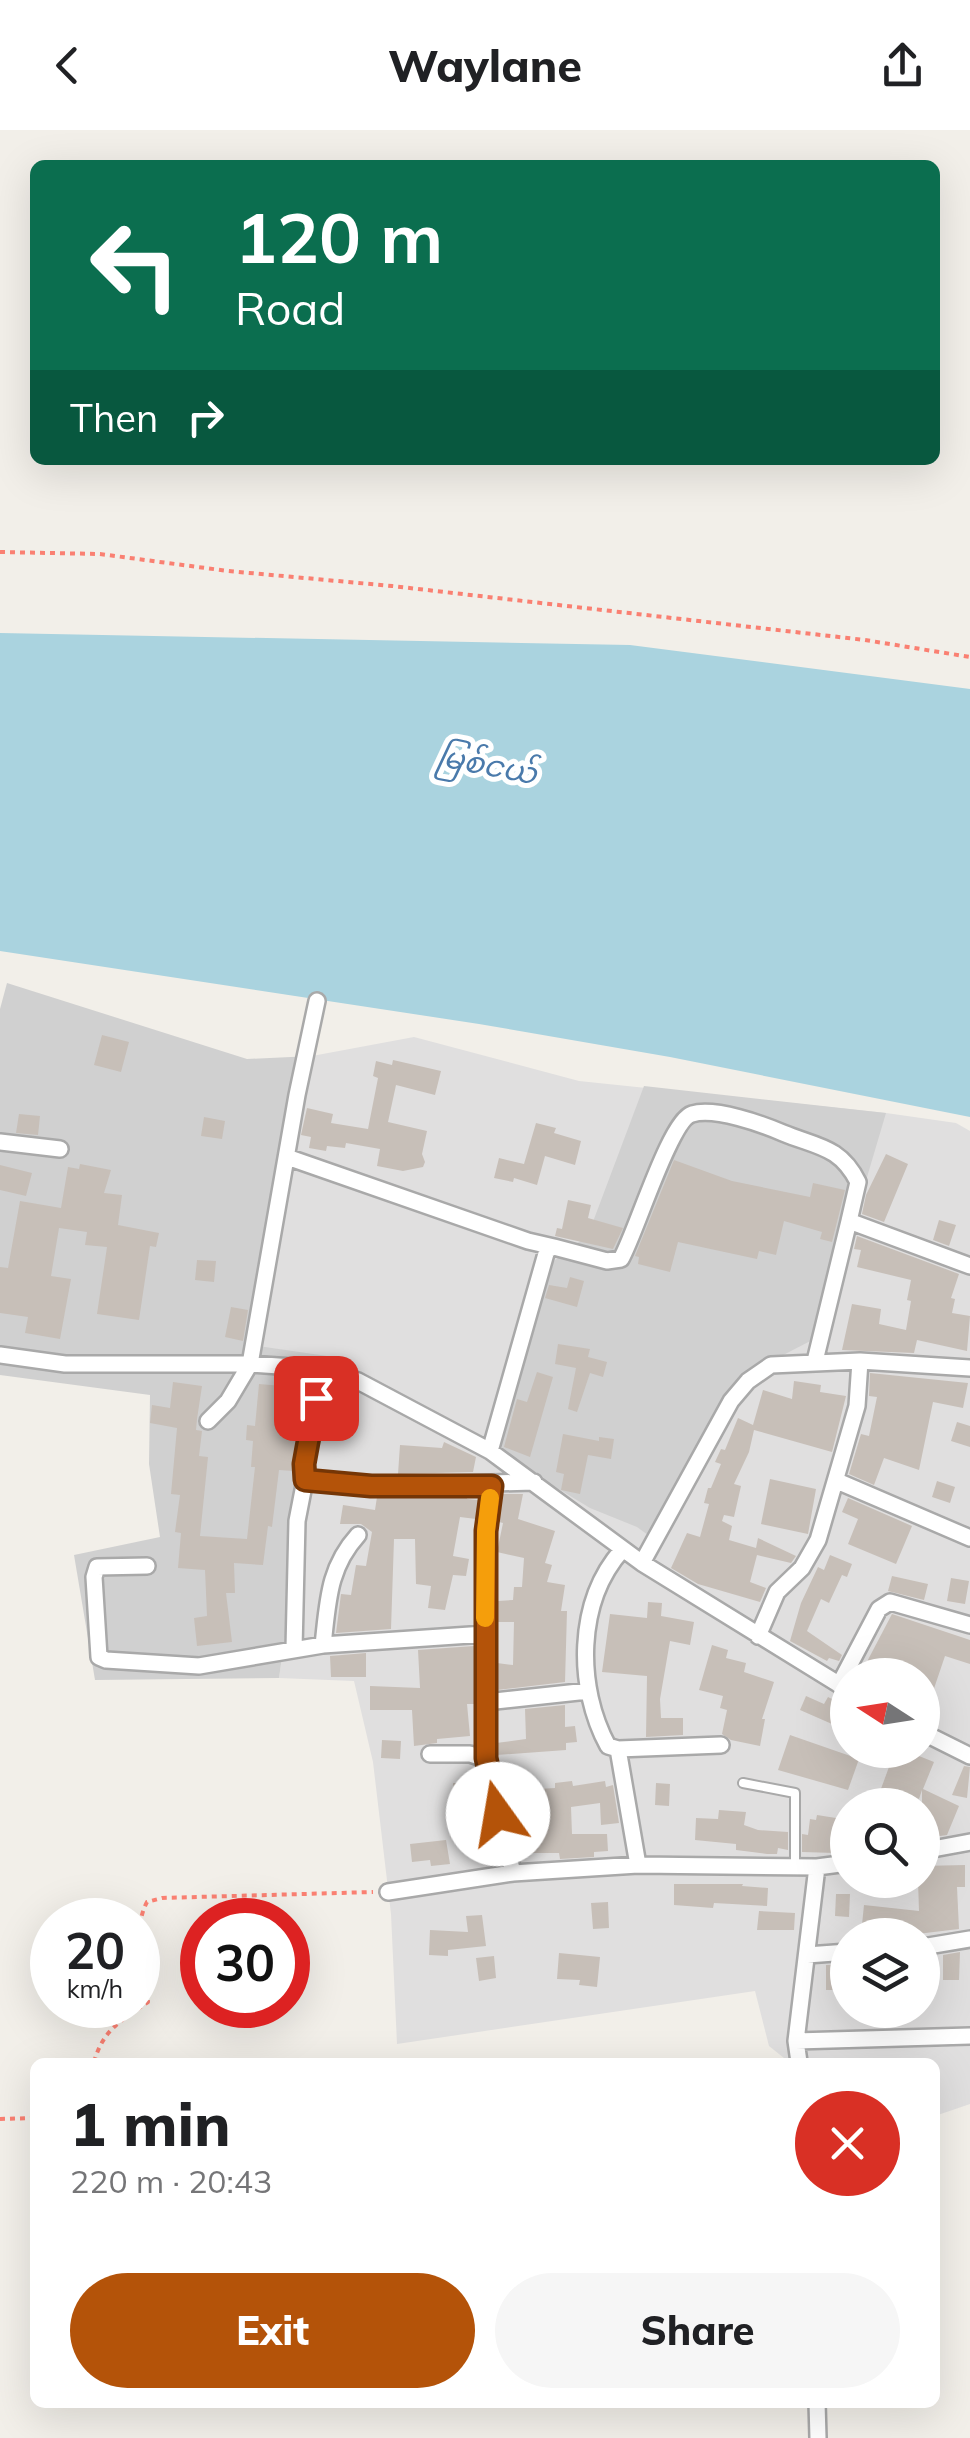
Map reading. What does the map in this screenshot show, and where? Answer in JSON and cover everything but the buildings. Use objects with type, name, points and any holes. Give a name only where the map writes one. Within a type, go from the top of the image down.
[{"type":"street","points":[[208,1421],[228,1401],[250,1364],[318,1001]]},
{"type":"street","points":[[287,1157],[528,1241],[607,1261],[622,1259],[669,1143],[680,1122],[691,1114],[714,1114],[762,1124],[832,1149],[858,1182],[815,1361]]},
{"type":"street","points":[[0,1142],[60,1148]]},
{"type":"street","points":[[850,1221],[970,1266]]},
{"type":"street","points":[[490,1452],[541,1264],[554,1247]]},
{"type":"street","points":[[0,1355],[65,1364],[250,1364],[320,1369],[358,1381],[490,1452],[622,1550],[830,1680]]},
{"type":"street","points":[[758,1636],[777,1592],[802,1568],[818,1540],[857,1406],[860,1361]]},
{"type":"street","points":[[642,1563],[731,1401],[748,1381],[771,1365],[860,1361],[970,1368]]},
{"type":"street","points":[[294,1649],[297,1522],[320,1369]]},
{"type":"street","points":[[305,1480],[371,1486],[534,1482]]},
{"type":"street","points":[[836,1481],[970,1538]]},
{"type":"street","points":[[492,1486],[486,1531],[486,1758],[513,1873]]},
{"type":"street","points":[[324,1645],[335,1568],[358,1534]]},
{"type":"street","points":[[622,1550],[608,1566],[594,1599],[585,1646],[588,1691],[600,1731],[608,1746],[618,1749],[721,1745]]},
{"type":"street","points":[[148,1566],[97,1567],[94,1576],[99,1657],[199,1666],[324,1645],[485,1634]]},
{"type":"street","points":[[856,1658],[879,1608],[890,1602],[970,1625]]},
{"type":"street","points":[[486,1702],[588,1691]]},
{"type":"street","points":[[940,1741],[970,1756]]},
{"type":"street","points":[[618,1749],[638,1864]]},
{"type":"street","points":[[430,1754],[486,1758]]},
{"type":"street","points":[[940,1848],[970,1842]]},
{"type":"street","points":[[388,1892],[513,1873],[638,1864],[830,1865]]},
{"type":"street","points":[[798,2058],[796,2041],[817,1867]]},
{"type":"street","points":[[940,1943],[970,1939]]},
{"type":"street","points":[[806,1955],[830,1953]]},
{"type":"street","points":[[796,2041],[970,2036]]},
{"type":"street","points":[[817,2408],[818,2438]]},
{"type":"lane","points":[[743,1783],[795,1794],[795,1867]]},
{"type":"path","points":[[0,552],[100,554],[865,640],[970,657]]},
{"type":"path","points":[[95,2058],[100,2041],[121,2020],[148,2002],[140,1940],[140,1915],[147,1902],[162,1898],[388,1892]]},
{"type":"path","points":[[0,2120],[30,2118]]},
{"type":"shaded area","points":[[7,983],[247,1059],[312,1056],[258,1346],[341,1358],[301,1526],[279,1678],[95,1680],[74,1555],[160,1537],[149,1464],[150,1395],[0,1375],[0,1009]]},
{"type":"shaded area","points":[[414,1037],[579,1081],[886,1113],[956,1123],[970,1131],[970,2104],[940,2114],[940,2058],[784,2058],[769,2046],[755,1991],[397,2044],[391,1914],[373,1762],[354,1681],[279,1678],[301,1526],[341,1359],[258,1347],[312,1056]]},
{"type":"shaded area","points":[[644,1086],[886,1113],[820,1336],[762,1366],[648,1535],[590,1508],[496,1451],[554,1261],[588,1235]]},
{"type":"water","name":"မြစ်ငယ်","points":[[0,633],[630,645],[970,689],[970,1117],[670,1057],[479,1024],[0,951]]},
{"type":"slow traffic","points":[[485,1618],[490,1498]]},
{"type":"route","points":[[316,1398],[304,1464],[305,1480],[371,1486],[492,1486],[486,1531],[486,1758],[498,1814]]}]
